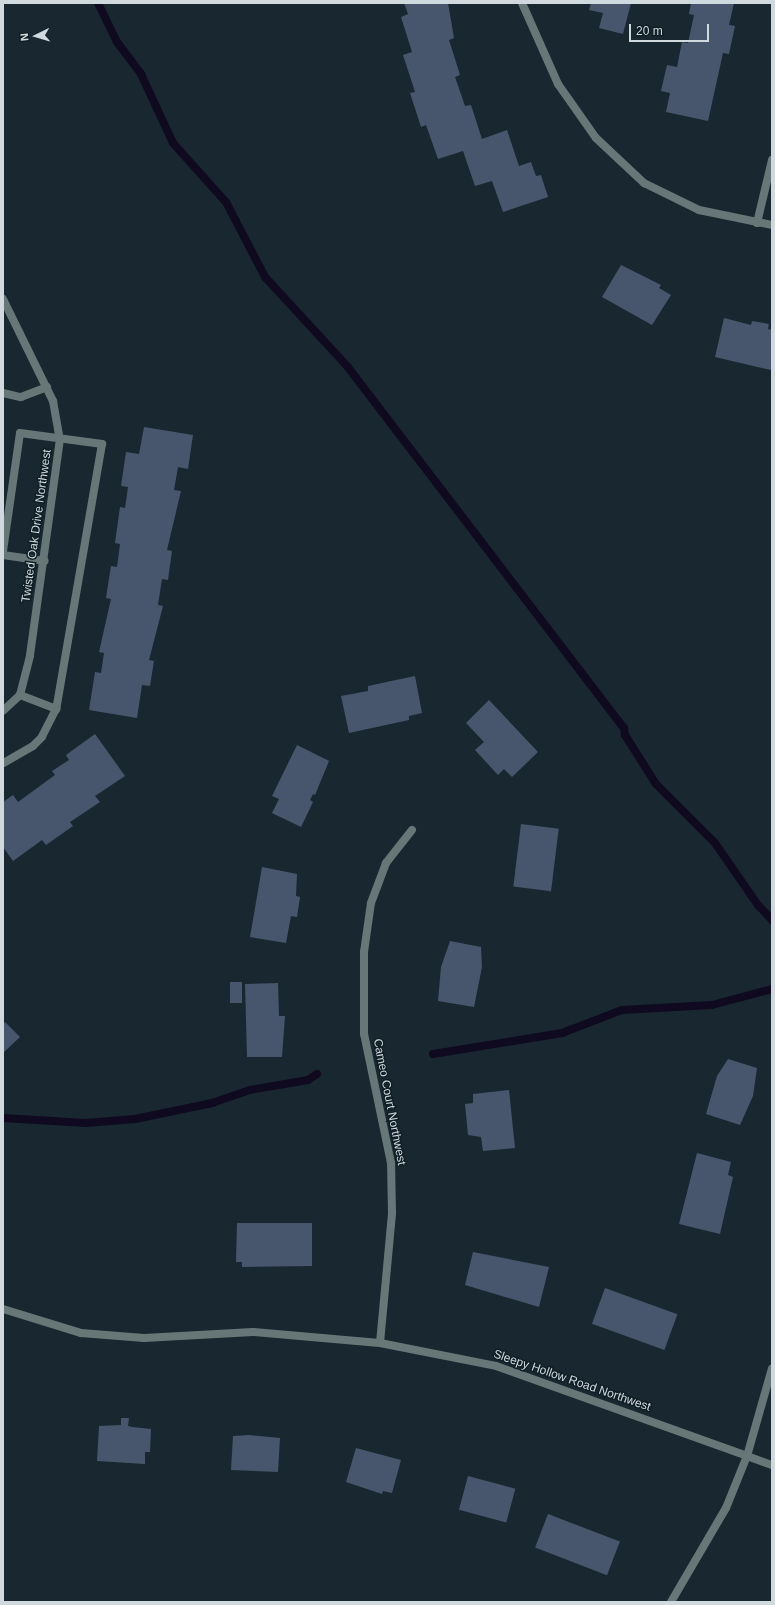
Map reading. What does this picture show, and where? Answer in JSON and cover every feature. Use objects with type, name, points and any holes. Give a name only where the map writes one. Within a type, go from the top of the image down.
[{"type":"street","points":[[522,3],[558,84],[596,138],[644,183],[699,210],[772,225]]},
{"type":"street","points":[[757,223],[772,160]]},
{"type":"street","name":"Twisted Oak Drive Northwest","points":[[3,300],[47,387],[60,439],[30,656],[20,695]]},
{"type":"street","points":[[3,394],[21,397],[47,387]]},
{"type":"street","points":[[3,551],[20,433],[102,444],[56,709],[42,737],[33,746],[3,763]]},
{"type":"street","points":[[3,555],[44,561]]},
{"type":"street","points":[[3,712],[20,695],[56,709]]},
{"type":"street","name":"Cameo Court Northwest","points":[[380,1343],[392,1213],[391,1163],[364,1034],[364,952],[371,903],[386,863],[412,830]]},
{"type":"street","name":"Sleepy Hollow Road Northwest","points":[[3,1309],[81,1333],[128,1337],[253,1332],[380,1343],[496,1366],[772,1464]]},
{"type":"street","points":[[671,1602],[726,1508],[747,1456],[772,1368]]},
{"type":"building","points":[[404,3],[448,3],[454,38],[449,40],[460,75],[455,77],[465,106],[471,105],[482,139],[507,130],[519,166],[531,162],[536,176],[541,175],[548,197],[503,212],[492,181],[475,186],[463,151],[438,159],[426,125],[421,127],[410,93],[415,92],[403,55],[412,52],[401,17],[408,14]]},
{"type":"building","points":[[591,3],[631,3],[623,34],[599,28],[603,13],[589,10]]},
{"type":"building","points":[[691,3],[734,3],[729,25],[735,26],[729,54],[723,53],[708,121],[666,112],[670,93],[661,91],[667,65],[677,67],[682,42],[688,43],[694,15],[689,14]]},
{"type":"building","points":[[621,265],[661,285],[659,288],[671,295],[652,325],[602,297]]},
{"type":"building","points":[[724,318],[751,325],[752,321],[769,324],[768,329],[772,330],[771,370],[715,357]]},
{"type":"building","points":[[144,427],[193,435],[188,469],[178,467],[174,490],[181,491],[167,550],[172,551],[168,580],[162,579],[158,605],[163,606],[149,660],[154,661],[150,686],[142,685],[137,718],[89,710],[95,672],[101,673],[104,653],[99,652],[111,599],[106,598],[111,566],[117,567],[120,544],[115,543],[120,507],[125,508],[128,487],[121,486],[126,452],[139,454]]},
{"type":"building","points":[[415,676],[422,713],[409,716],[409,720],[349,733],[341,696],[368,691],[368,686]]},
{"type":"building","points":[[489,700],[538,752],[512,777],[504,769],[498,775],[475,750],[484,742],[466,723]]},
{"type":"building","points":[[95,734],[125,776],[95,796],[100,802],[70,822],[73,826],[46,845],[42,840],[13,861],[3,847],[3,802],[13,795],[18,802],[55,775],[52,771],[69,760],[66,755]]},
{"type":"building","points":[[297,745],[329,761],[315,795],[313,794],[310,800],[313,802],[301,827],[272,813],[279,799],[272,796]]},
{"type":"building","points":[[521,824],[559,829],[551,891],[513,887]]},
{"type":"building","points":[[262,867],[297,874],[296,896],[300,897],[297,917],[291,916],[286,943],[250,937]]},
{"type":"building","points":[[450,941],[481,947],[482,967],[474,1007],[438,1001],[441,967]]},
{"type":"building","points":[[230,982],[242,982],[242,1003],[230,1003]]},
{"type":"building","points":[[278,983],[279,1016],[285,1016],[282,1057],[247,1057],[245,984]]},
{"type":"building","points":[[5,1022],[20,1037],[3,1053],[3,1025]]},
{"type":"building","points":[[728,1059],[757,1068],[753,1096],[740,1125],[706,1114],[717,1076]]},
{"type":"building","points":[[509,1090],[515,1148],[483,1151],[481,1137],[468,1135],[465,1104],[473,1103],[473,1094]]},
{"type":"building","points":[[697,1153],[731,1162],[728,1175],[733,1177],[720,1234],[679,1224]]},
{"type":"building","points":[[237,1223],[312,1223],[312,1266],[242,1267],[242,1262],[236,1262]]},
{"type":"building","points":[[473,1252],[549,1267],[539,1307],[465,1285]]},
{"type":"building","points":[[605,1288],[677,1314],[664,1350],[592,1324]]},
{"type":"building","points":[[121,1418],[129,1418],[128,1426],[151,1429],[150,1452],[145,1452],[145,1464],[97,1461],[99,1426],[121,1425]]},
{"type":"building","points":[[249,1435],[280,1438],[278,1472],[231,1470],[233,1436]]},
{"type":"building","points":[[356,1448],[401,1460],[392,1493],[383,1491],[382,1494],[346,1482]]},
{"type":"building","points":[[468,1476],[515,1489],[506,1522],[459,1510]]},
{"type":"building","points":[[548,1514],[620,1542],[607,1575],[535,1548]]},
{"type":"waterway","points":[[98,3],[117,42],[141,74],[173,143],[226,202],[265,277],[347,366],[624,728],[625,735],[656,784],[715,843],[758,905],[772,920]]},
{"type":"waterway","points":[[433,1054],[562,1033],[622,1010],[712,1005],[772,989]]},
{"type":"waterway","points":[[3,1118],[86,1123],[135,1119],[212,1103],[250,1090],[308,1080],[317,1074]]}]
